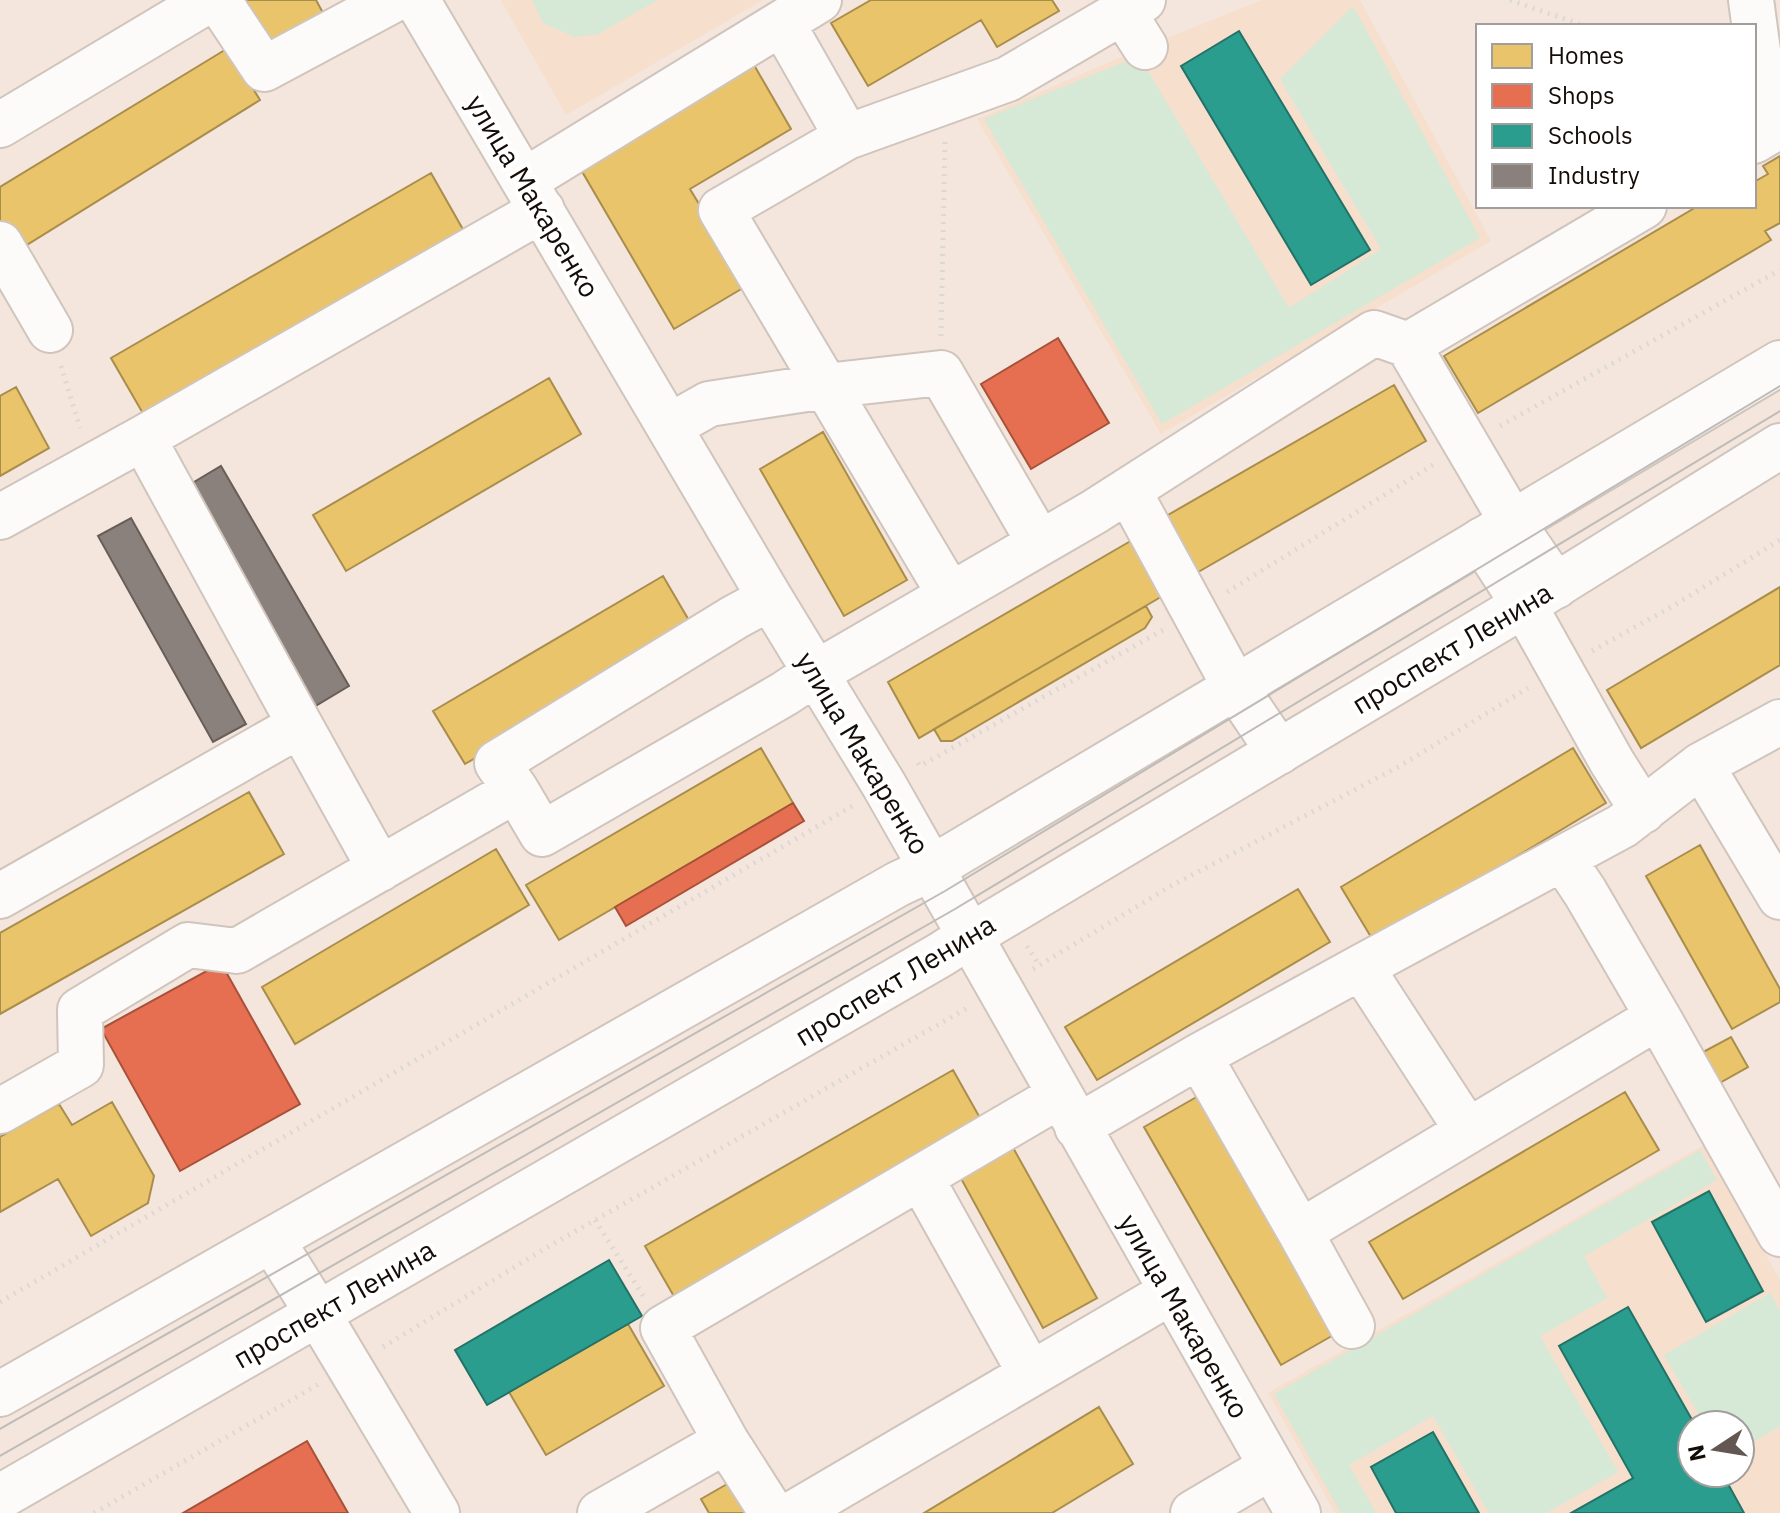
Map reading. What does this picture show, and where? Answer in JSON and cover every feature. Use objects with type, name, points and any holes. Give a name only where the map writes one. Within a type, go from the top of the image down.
[{"type":"main road","points":[[0,125],[209,0]]},
{"type":"main road","points":[[218,0],[264,69],[393,0]]},
{"type":"main road","name":"улица Макаренко","points":[[417,0],[816,673],[902,775],[932,868],[1298,1513]]},
{"type":"main road","points":[[0,517],[143,438],[533,196],[819,0]]},
{"type":"main road","points":[[1751,0],[1771,83],[1769,132],[1756,140]]},
{"type":"main road","points":[[950,595],[721,210],[847,137],[1008,79],[1137,20]]},
{"type":"main road","points":[[782,23],[847,137]]},
{"type":"main road","points":[[1408,345],[1641,208]]},
{"type":"main road","points":[[0,244],[50,330]]},
{"type":"main road","points":[[770,598],[497,763],[542,834],[1094,512],[1374,333],[1408,345],[1468,444],[1497,531],[1540,596],[1561,669],[1643,811]]},
{"type":"main road","points":[[0,1394],[898,884],[932,868],[1780,363]]},
{"type":"main road","points":[[670,426],[709,404],[941,373],[1039,542]]},
{"type":"main road","points":[[143,438],[380,869]]},
{"type":"main road","name":"проспект Ленина","points":[[0,1497],[940,955],[1540,596],[1780,446]]},
{"type":"main road","points":[[1128,490],[1235,687],[1279,752]]},
{"type":"main road","points":[[772,1513],[726,1441],[663,1328],[921,1178],[1199,1056],[1563,859],[1622,826],[1701,765],[1780,722]]},
{"type":"main road","points":[[0,896],[300,725]]},
{"type":"main road","points":[[1701,765],[1780,897]]},
{"type":"main road","points":[[0,1111],[81,1065],[80,1010],[188,945],[237,951],[516,790]]},
{"type":"main road","points":[[1563,859],[1658,1017],[1780,1234]]},
{"type":"main road","points":[[1361,967],[1467,1130]]},
{"type":"main road","points":[[1300,1232],[1658,1017]]},
{"type":"main road","points":[[1199,1056],[1352,1326]]},
{"type":"main road","points":[[921,1178],[1030,1373]]},
{"type":"main road","points":[[272,1240],[437,1513]]},
{"type":"main road","points":[[794,1513],[1171,1292]]},
{"type":"main road","points":[[600,1513],[726,1441]]},
{"type":"main road","points":[[1193,1513],[1271,1467]]},
{"type":"path","points":[[1510,0],[1579,24]]},
{"type":"path","points":[[941,373],[946,101]]},
{"type":"path","points":[[0,1302],[902,775],[1194,613],[1468,444],[1780,270]]},
{"type":"path","points":[[50,330],[92,466]]},
{"type":"path","points":[[94,1513],[350,1367],[595,1220],[999,989],[1171,886],[1400,766],[1780,540]]},
{"type":"path","points":[[595,1220],[663,1328]]},
{"type":"shaded area","points":[[501,0],[763,0],[566,115]]},
{"type":"shaded area","points":[[1262,0],[1360,0],[1491,241],[1161,434],[977,119]]},
{"type":"shaded area","points":[[1704,1145],[1780,1280],[1780,1513],[1335,1513],[1268,1393]]},
{"type":"green space","points":[[532,0],[658,0],[598,34],[575,37],[543,23]]},
{"type":"green space","points":[[1353,6],[1480,238],[1162,424],[984,119],[1139,56],[1289,308],[1381,249],[1280,79]]},
{"type":"green space","points":[[1700,1150],[1717,1180],[1584,1256],[1607,1298],[1540,1336],[1618,1472],[1546,1513],[1489,1513],[1433,1416],[1349,1465],[1376,1513],[1341,1513],[1274,1394]]},
{"type":"green space","points":[[1770,1293],[1780,1311],[1780,1426],[1756,1440],[1756,1409],[1696,1409],[1664,1355]]},
{"type":"building: Homes","points":[[239,0],[316,0],[328,22],[271,55]]},
{"type":"building: Homes","points":[[871,0],[1052,0],[1059,11],[997,47],[981,20],[868,86],[831,23]]},
{"type":"building: Homes","points":[[228,48],[260,100],[17,251],[0,223],[0,187]]},
{"type":"building: Homes","points":[[754,65],[791,129],[690,189],[748,285],[674,329],[580,168]]},
{"type":"building: Homes","points":[[1780,156],[1780,223],[1765,231],[1771,240],[1478,413],[1444,356],[1695,208],[1756,208],[1756,181],[1768,174],[1763,166]]},
{"type":"building: Homes","points":[[431,173],[465,233],[145,417],[111,358]]},
{"type":"building: Homes","points":[[549,378],[581,434],[346,571],[313,515]]},
{"type":"building: Homes","points":[[1394,385],[1426,441],[1186,579],[1154,523]]},
{"type":"building: Homes","points":[[16,387],[49,448],[0,476],[0,396]]},
{"type":"building: Homes","points":[[823,432],[907,580],[844,616],[760,469]]},
{"type":"building: Homes","points":[[1134,539],[1166,594],[919,738],[888,682]]},
{"type":"building: Homes","points":[[663,576],[694,629],[465,764],[433,711]]},
{"type":"building: Homes","points":[[1780,587],[1780,665],[1641,748],[1607,690]]},
{"type":"building: Homes","points":[[1146,606],[1152,617],[1145,628],[952,741],[941,741],[934,729]]},
{"type":"building: Homes","points":[[761,748],[793,803],[559,940],[526,885]]},
{"type":"building: Homes","points":[[1573,748],[1606,803],[1374,942],[1341,887]]},
{"type":"building: Homes","points":[[249,792],[284,854],[0,1014],[0,933]]},
{"type":"building: Homes","points":[[1700,845],[1780,989],[1780,1002],[1732,1029],[1646,876]]},
{"type":"building: Homes","points":[[496,849],[529,905],[295,1044],[262,987]]},
{"type":"building: Homes","points":[[1298,889],[1330,942],[1097,1080],[1065,1027]]},
{"type":"building: Homes","points":[[1731,1037],[1748,1067],[1709,1089],[1692,1058]]},
{"type":"building: Homes","points":[[953,1070],[984,1125],[676,1300],[645,1246]]},
{"type":"building: Homes","points":[[1625,1092],[1659,1150],[1403,1299],[1369,1242]]},
{"type":"building: Homes","points":[[1200,1095],[1337,1333],[1281,1365],[1144,1127]]},
{"type":"building: Homes","points":[[112,1102],[154,1176],[148,1203],[91,1236],[58,1179],[0,1212],[0,1137],[59,1104],[72,1125]]},
{"type":"building: Homes","points":[[1011,1144],[1097,1298],[1043,1328],[958,1173]]},
{"type":"building: Homes","points":[[628,1324],[664,1386],[546,1455],[509,1392]]},
{"type":"building: Homes","points":[[1099,1407],[1133,1464],[1052,1513],[924,1513]]},
{"type":"building: Homes","points":[[741,1476],[758,1506],[745,1513],[709,1513],[701,1499]]},
{"type":"building: Shops","points":[[1058,338],[1109,423],[1031,469],[981,384]]},
{"type":"building: Shops","points":[[793,803],[804,821],[626,926],[615,907]]},
{"type":"building: Shops","points":[[221,963],[300,1104],[180,1171],[101,1029]]},
{"type":"building: Shops","points":[[307,1441],[348,1513],[183,1513]]},
{"type":"building: Schools","points":[[1239,31],[1370,250],[1311,285],[1181,66]]},
{"type":"building: Schools","points":[[1709,1191],[1763,1291],[1706,1322],[1652,1222]]},
{"type":"building: Schools","points":[[609,1260],[642,1316],[487,1405],[455,1350]]},
{"type":"building: Schools","points":[[1628,1307],[1686,1409],[1676,1409],[1676,1489],[1731,1489],[1744,1513],[1571,1513],[1633,1478],[1559,1346]]},
{"type":"building: Schools","points":[[1433,1432],[1479,1513],[1396,1513],[1371,1467]]},
{"type":"building: Industry","points":[[221,466],[349,686],[312,708],[184,488]]},
{"type":"building: Industry","points":[[131,518],[246,724],[213,742],[98,536]]},
{"type":"tram line","points":[[0,1429],[945,891],[1780,386]]},
{"type":"tram line","points":[[0,1456],[955,909],[1780,411]]}]
